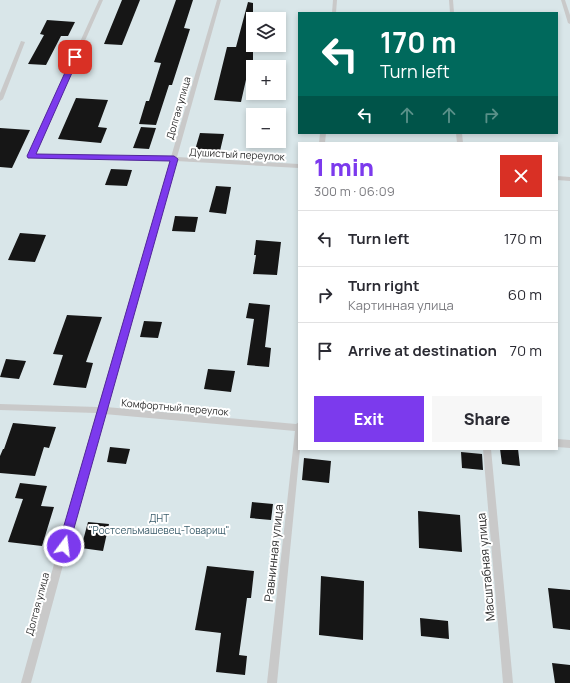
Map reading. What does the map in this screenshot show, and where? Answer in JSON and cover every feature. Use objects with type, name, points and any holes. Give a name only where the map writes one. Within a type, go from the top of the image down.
[{"type":"lane","name":"Душистый переулок","points":[[101,0],[31,156],[174,159],[298,166]]},
{"type":"lane","name":"Долгая улица","points":[[26,683],[101,410],[219,0]]},
{"type":"lane","points":[[334,12],[335,0]]},
{"type":"lane","points":[[451,0],[452,12]]},
{"type":"lane","points":[[563,0],[570,23]]},
{"type":"lane","points":[[0,98],[23,42]]},
{"type":"lane","points":[[558,178],[570,179]]},
{"type":"lane","name":"Комфортный переулок","points":[[0,407],[101,410],[298,427]]},
{"type":"lane","name":"Равнинная улица","points":[[272,683],[298,436]]},
{"type":"lane","points":[[558,443],[570,444]]},
{"type":"lane","name":"Масштабная улица","points":[[487,450],[508,683]]},
{"type":"green space","name":"ДНТ \"Ростсельмашевец-Товарищ\"","points":[[0,0],[570,0],[570,683],[0,683]]},
{"type":"building","points":[[122,0],[140,0],[122,45],[104,44]]},
{"type":"building","points":[[176,0],[193,0],[184,28],[190,29],[172,85],[169,85],[156,125],[139,124],[146,101],[149,101],[161,63],[154,62]]},
{"type":"building","points":[[248,2],[253,3],[253,12],[246,12],[246,52],[253,52],[253,60],[246,60],[246,80],[241,102],[214,100],[227,47],[236,47]]},
{"type":"building","points":[[47,20],[75,22],[68,36],[61,36],[46,65],[28,64],[44,35],[40,34]]},
{"type":"building","points":[[76,98],[108,100],[98,127],[107,128],[101,143],[58,139]]},
{"type":"building","points":[[141,127],[156,128],[149,149],[133,148]]},
{"type":"building","points":[[0,128],[30,130],[12,168],[0,167]]},
{"type":"building","points":[[200,133],[224,134],[220,151],[195,150]]},
{"type":"building","points":[[111,169],[132,170],[127,186],[105,185]]},
{"type":"building","points":[[216,186],[231,187],[226,214],[209,212]]},
{"type":"building","points":[[175,216],[198,217],[195,232],[172,231]]},
{"type":"building","points":[[20,233],[46,235],[35,262],[8,260]]},
{"type":"building","points":[[256,240],[281,242],[277,275],[253,274],[256,255],[254,255]]},
{"type":"building","points":[[249,303],[270,305],[265,347],[271,348],[269,367],[247,365],[254,319],[246,318]]},
{"type":"building","points":[[67,315],[102,317],[86,362],[93,363],[86,388],[53,385],[63,355],[53,354]]},
{"type":"building","points":[[144,321],[162,322],[158,338],[140,337]]},
{"type":"building","points":[[6,359],[26,361],[19,379],[0,377]]},
{"type":"building","points":[[208,369],[235,371],[231,392],[204,389]]},
{"type":"building","points":[[13,423],[56,427],[49,448],[44,447],[35,476],[0,473],[0,456]]},
{"type":"building","points":[[110,447],[130,449],[126,464],[107,462]]},
{"type":"building","points":[[500,450],[518,450],[520,466],[502,464]]},
{"type":"building","points":[[461,452],[482,454],[483,470],[462,468]]},
{"type":"building","points":[[304,458],[331,461],[329,483],[302,480]]},
{"type":"building","points":[[20,483],[47,486],[41,506],[54,507],[42,546],[8,542],[23,499],[15,498]]},
{"type":"building","points":[[252,502],[273,504],[271,520],[250,518]]},
{"type":"building","points":[[418,511],[460,515],[462,552],[419,548]]},
{"type":"building","points":[[88,522],[109,524],[103,551],[81,548]]},
{"type":"building","points":[[207,566],[254,571],[251,598],[247,598],[239,655],[247,656],[245,675],[216,672],[221,633],[195,630]]},
{"type":"building","points":[[321,576],[364,581],[363,640],[319,635]]},
{"type":"building","points":[[548,588],[570,590],[570,630],[553,628]]},
{"type":"building","points":[[420,618],[448,621],[449,639],[421,636]]},
{"type":"building","points":[[552,663],[570,665],[570,683],[555,683]]},
{"type":"route","points":[[64,546],[101,410],[174,159],[31,156],[75,57]]}]
